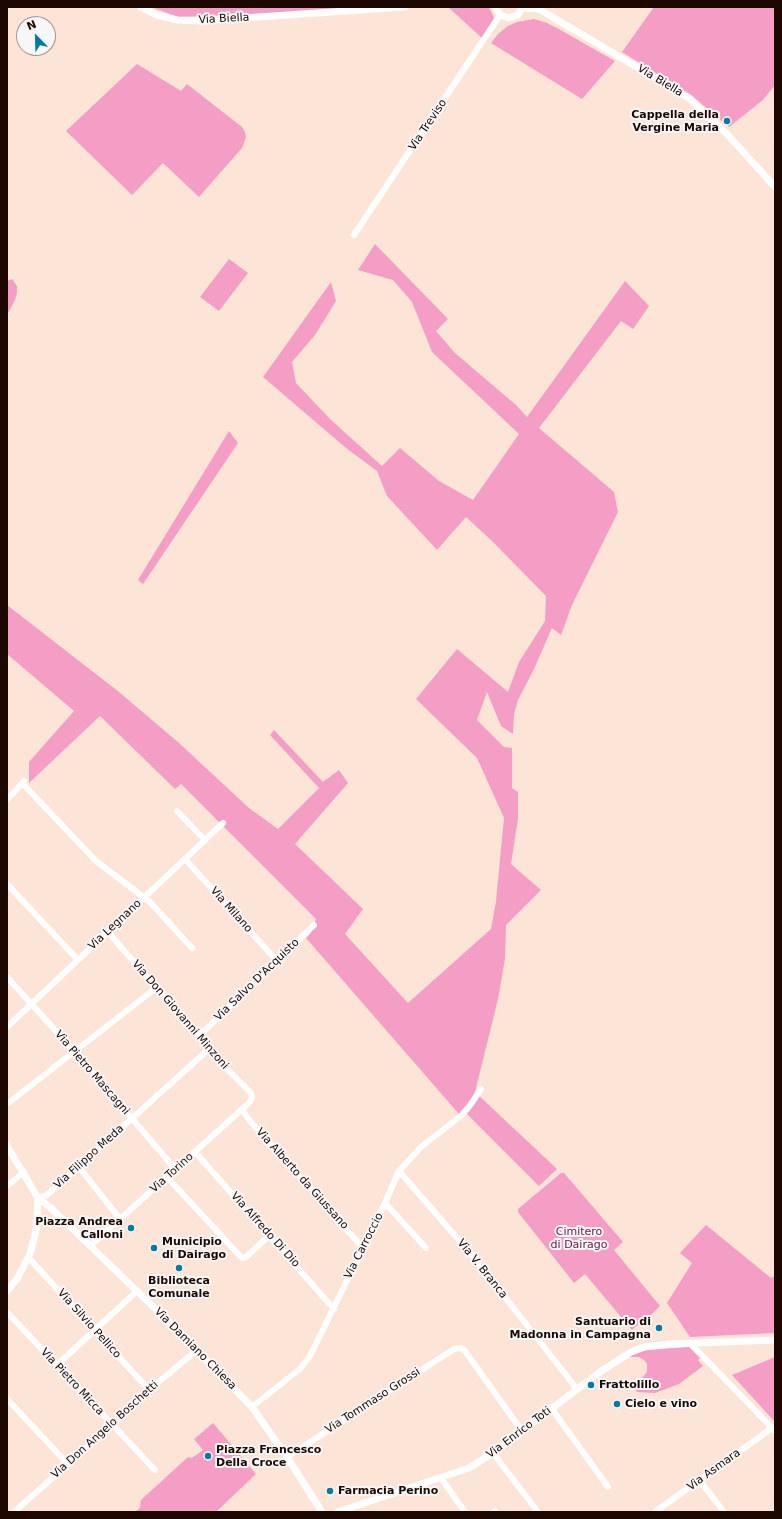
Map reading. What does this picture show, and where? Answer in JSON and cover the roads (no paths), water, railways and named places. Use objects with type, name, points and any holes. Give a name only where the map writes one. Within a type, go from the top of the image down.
[{"type":"street","name":"Via Biella","points":[[141,7],[157,15],[177,20],[200,21],[405,7]]},
{"type":"street","points":[[496,7],[500,15],[509,18],[514,18],[521,12],[523,7]]},
{"type":"street","name":"Via Biella","points":[[523,7],[539,9],[689,98],[728,134],[775,187]]},
{"type":"street","name":"Via Treviso","points":[[354,235],[500,15]]},
{"type":"street","points":[[7,800],[23,782],[96,861],[150,902],[192,948]]},
{"type":"street","points":[[177,811],[205,840]]},
{"type":"street","name":"Via Legnano","points":[[7,1027],[223,823]]},
{"type":"street","name":"Via Milano","points":[[184,859],[277,961]]},
{"type":"street","points":[[7,884],[78,960]]},
{"type":"street","name":"Via Salvo D'Acquisto","points":[[199,1036],[314,925]]},
{"type":"street","name":"Via Don Giovanni Minzoni","points":[[108,932],[209,1049],[251,1093],[252,1098]]},
{"type":"street","name":"Via Pietro Mascagni","points":[[7,977],[74,1051],[176,1170]]},
{"type":"street","points":[[7,1104],[156,988]]},
{"type":"street","name":"Via Filippo Meda","points":[[38,1198],[47,1195],[209,1049]]},
{"type":"street","name":"Via Carroccio","points":[[252,1407],[300,1369],[310,1356],[385,1203],[399,1171],[404,1164],[421,1147],[462,1115],[481,1089]]},
{"type":"street","name":"Via Torino","points":[[90,1246],[176,1170],[249,1103],[252,1098]]},
{"type":"street","name":"Via Alberto da Giussano","points":[[242,1108],[250,1120],[363,1248]]},
{"type":"street","name":"Via Damiano Chiesa","points":[[7,1146],[24,1172],[38,1198],[51,1208],[137,1291],[252,1407],[287,1457],[322,1512]]},
{"type":"street","name":"Via Alfredo Di Dio","points":[[195,1152],[334,1309]]},
{"type":"street","points":[[78,1167],[120,1219]]},
{"type":"street","name":"Via V. Branca","points":[[399,1171],[471,1254],[578,1389]]},
{"type":"street","points":[[7,1186],[24,1172]]},
{"type":"street","points":[[167,1177],[243,1258],[270,1235]]},
{"type":"street","points":[[7,1291],[17,1279],[29,1258],[36,1231],[38,1198]]},
{"type":"street","points":[[385,1203],[426,1248]]},
{"type":"street","name":"Via Silvio Pellico","points":[[29,1258],[149,1390]]},
{"type":"street","points":[[57,1365],[137,1291]]},
{"type":"street","name":"Via Pietro Micca","points":[[7,1312],[155,1470]]},
{"type":"street","name":"Via Enrico Toti","points":[[338,1512],[469,1468],[493,1453],[618,1359],[631,1352],[644,1347],[690,1343],[775,1340]]},
{"type":"street","points":[[690,1343],[773,1429]]},
{"type":"street","name":"Via Tommaso Grossi","points":[[287,1457],[448,1352],[461,1348],[465,1351],[522,1431]]},
{"type":"street","name":"Via Don Angelo Boschetti","points":[[14,1512],[149,1390],[197,1350]]},
{"type":"street","points":[[7,1399],[68,1464]]},
{"type":"street","points":[[552,1409],[608,1487]]},
{"type":"street","name":"Via Asmara","points":[[656,1512],[773,1429]]},
{"type":"street","points":[[493,1453],[538,1512]]},
{"type":"street","points":[[441,1478],[465,1512]]},
{"type":"street","points":[[700,1481],[724,1512]]},
{"type":"place","name":"Cappella della Vergine Maria","points":[[727,121]]},
{"type":"place","name":"Piazza Andrea Calloni","points":[[131,1228]]},
{"type":"place","name":"Municipio di Dairago","points":[[154,1248]]},
{"type":"place","name":"Biblioteca Comunale","points":[[179,1268]]},
{"type":"place","name":"Santuario di Madonna in Campagna","points":[[659,1328]]},
{"type":"place","name":"Frattolillo","points":[[591,1385]]},
{"type":"place","name":"Cielo e vino","points":[[617,1404]]},
{"type":"place","name":"Piazza Francesco Della Croce","points":[[208,1456]]},
{"type":"place","name":"Farmacia Perino","points":[[330,1491]]},
{"type":"park label","name":"Cimitero di Dairago","points":[[579,1238]]}]
